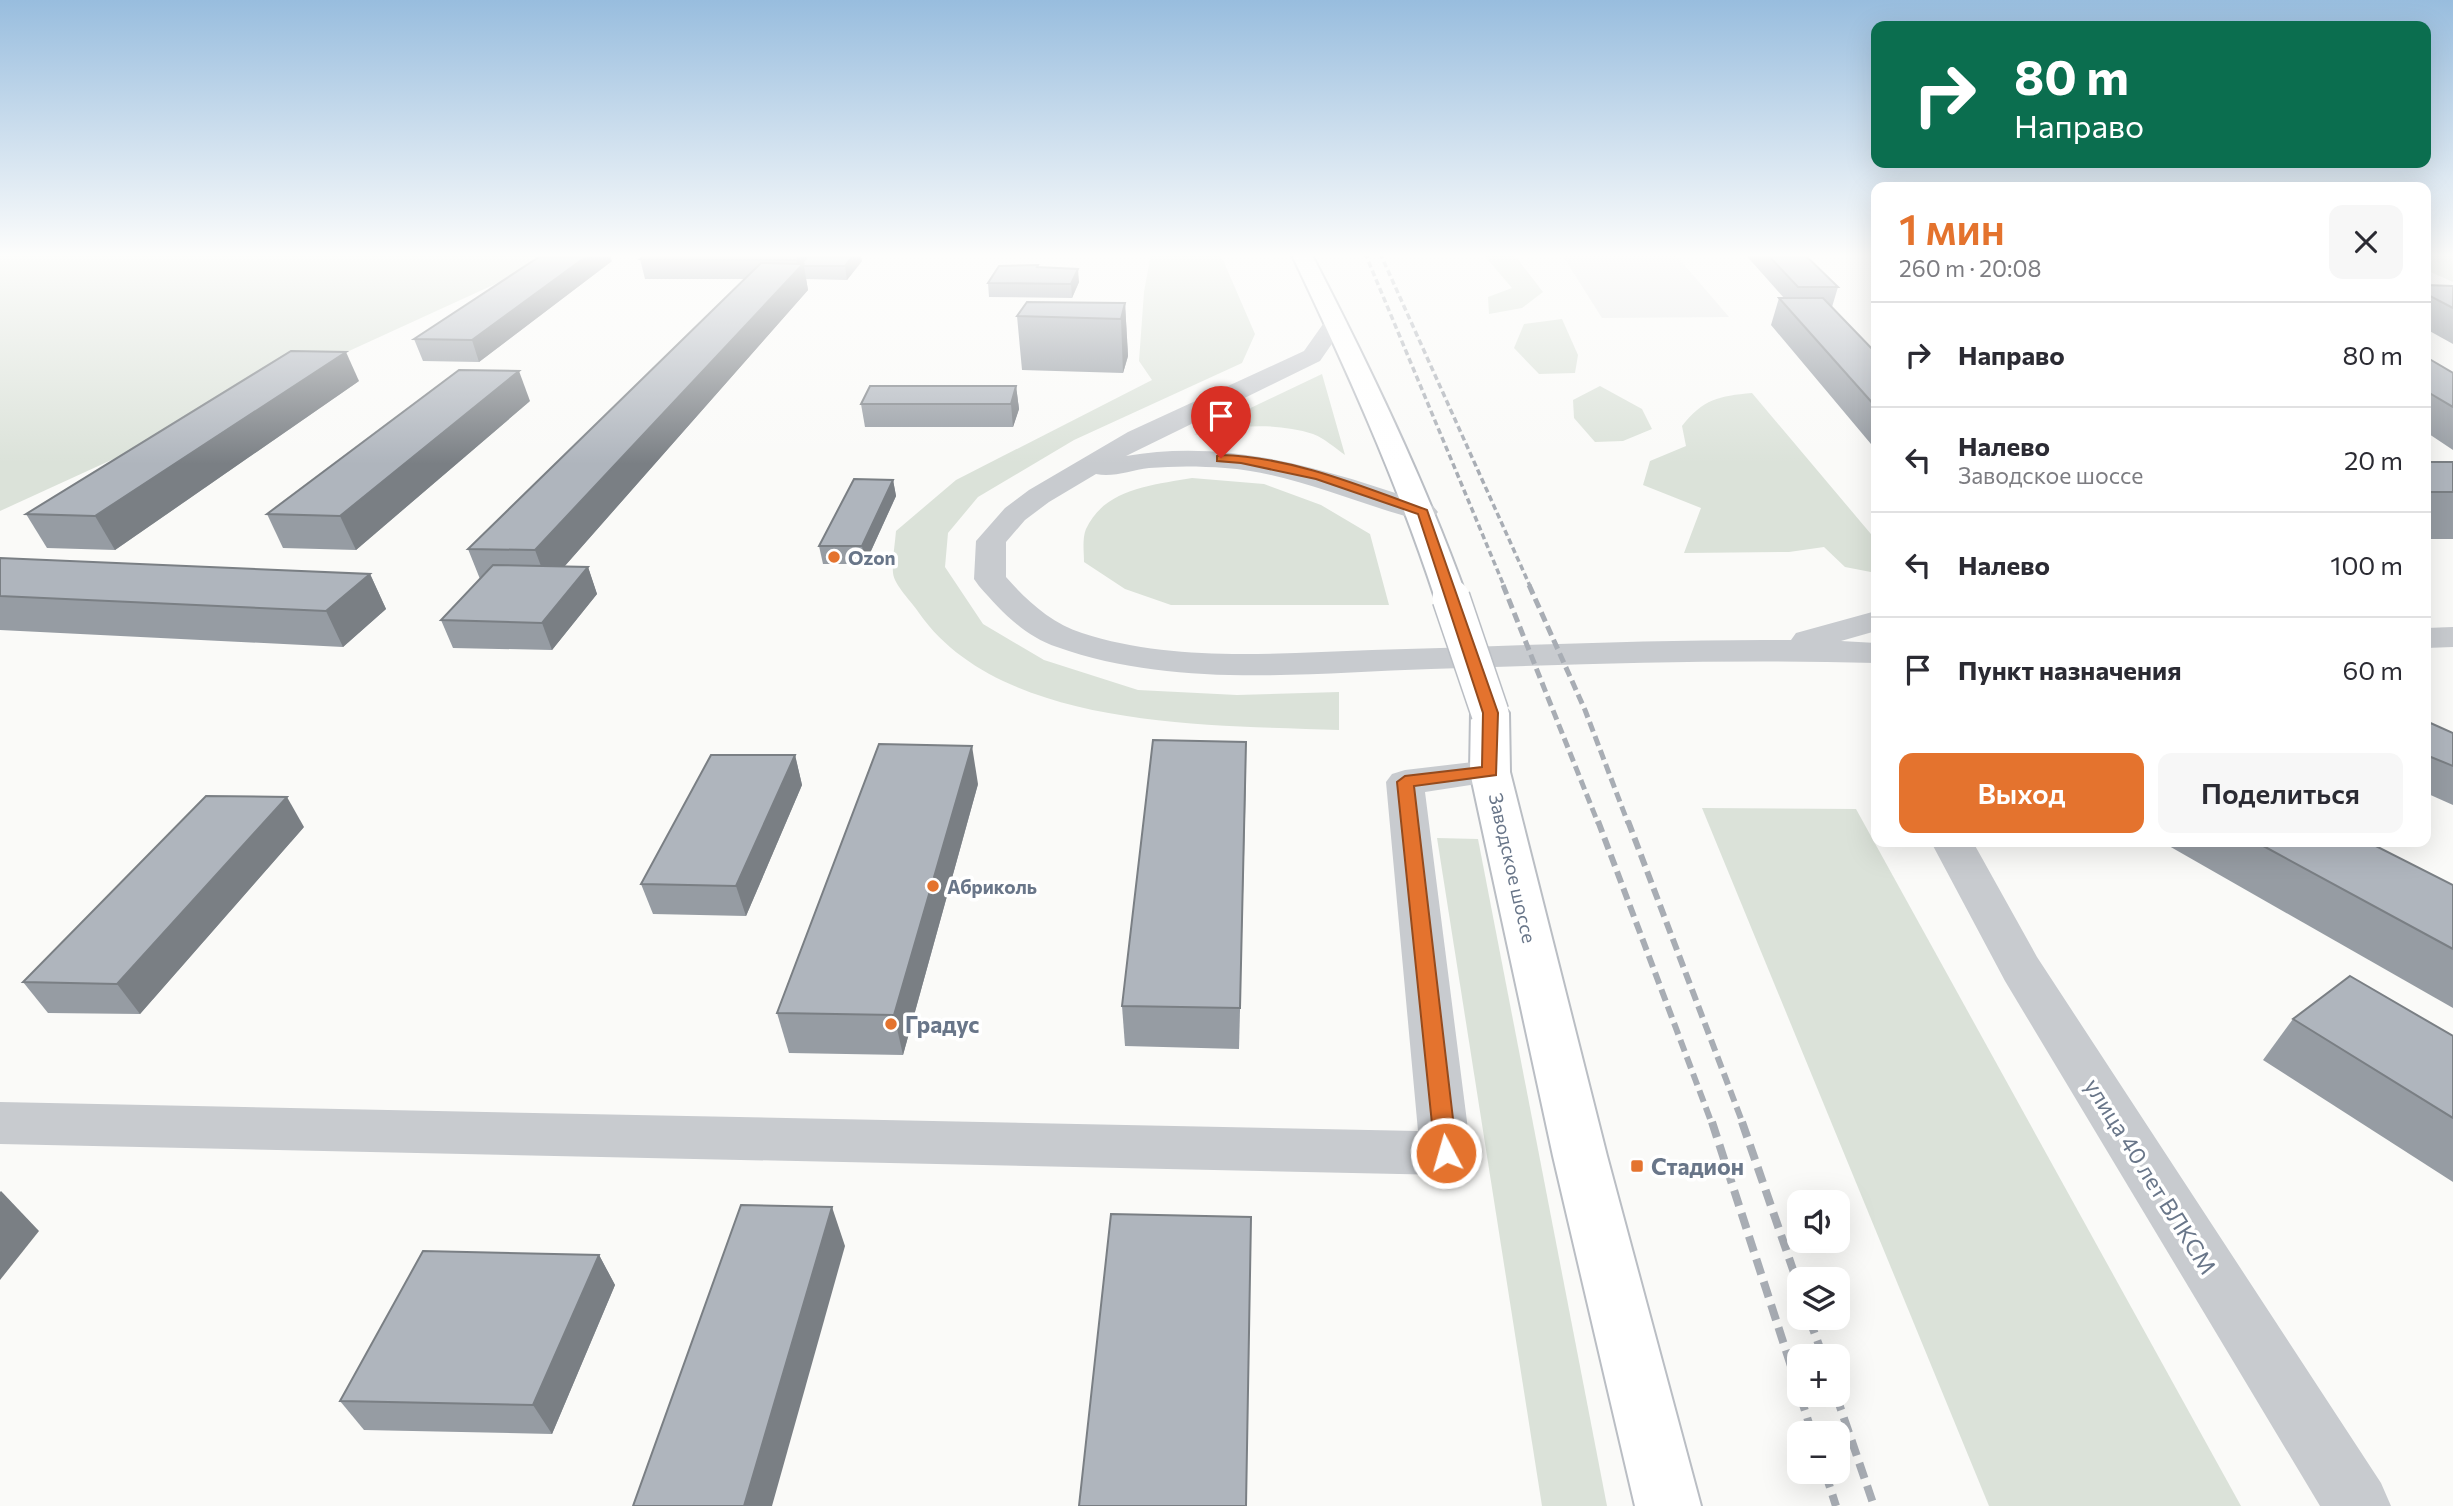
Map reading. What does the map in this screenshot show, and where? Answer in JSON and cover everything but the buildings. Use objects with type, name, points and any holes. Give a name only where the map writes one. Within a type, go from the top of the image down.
[{"type":"main road","name":"Заводское шоссе","points":[[1337,323],[1380,411],[1423,512],[1490,713],[1490,772],[1580,1156],[1668,1506]]},
{"type":"street","points":[[1335,323],[1312,356],[1137,438],[1072,476],[1015,514],[991,541],[990,579],[1020,614],[1068,640],[1167,662],[1355,661],[1779,649],[1871,653]]},
{"type":"street","points":[[1072,476],[1125,463],[1179,457],[1241,459],[1319,476],[1423,512]]},
{"type":"street","points":[[1779,649],[1871,622]]},
{"type":"street","points":[[2431,638],[2453,638]]},
{"type":"street","points":[[0,1123],[1446,1153],[1405,782],[1490,772]]},
{"type":"street","name":"улица 40 лет ВЛКСМ","points":[[1955,847],[2021,969],[2358,1506]]},
{"type":"shaded area","points":[[0,323],[410,323],[0,511]]},
{"type":"shaded area","points":[[1142,323],[1250,323],[1255,334],[1242,363],[1074,440],[978,497],[948,533],[945,567],[983,624],[1044,660],[1138,690],[1237,695],[1339,692],[1339,730],[1171,722],[1111,714],[1054,700],[1001,680],[955,651],[919,613],[894,578],[896,531],[956,480],[1152,380],[1139,361]]},
{"type":"shaded area","points":[[1564,323],[1578,355],[1575,373],[1539,374],[1514,348],[1524,324]]},
{"type":"shaded area","points":[[1322,374],[1345,455],[1317,436],[1299,430],[1269,426],[1238,427],[1194,435]]},
{"type":"shaded area","points":[[1600,386],[1642,409],[1652,429],[1623,441],[1595,442],[1574,418],[1573,400]]},
{"type":"shaded area","points":[[1752,393],[1871,534],[1871,572],[1845,567],[1824,547],[1789,552],[1684,553],[1701,508],[1643,485],[1650,461],[1686,446],[1682,426],[1705,404]]},
{"type":"shaded area","points":[[1192,478],[1264,484],[1321,505],[1370,534],[1389,605],[1171,605],[1125,589],[1084,562],[1086,529],[1094,515],[1105,505],[1146,486]]},
{"type":"shaded area","points":[[1702,808],[1856,809],[1871,836],[1871,847],[1877,847],[2241,1506],[1989,1506]]},
{"type":"shaded area","points":[[1437,838],[1478,839],[1607,1506],[1542,1506]]},
{"type":"railway","points":[[1394,323],[1504,586]]},
{"type":"railway","points":[[1412,323],[1530,586]]},
{"type":"railway","points":[[1503,585],[1598,823]]},
{"type":"railway","points":[[1529,585],[1585,710],[1628,823]]},
{"type":"railway","points":[[1598,821],[1712,1124]]},
{"type":"railway","points":[[1628,821],[1743,1124]]},
{"type":"railway","points":[[1712,1122],[1787,1354]]},
{"type":"railway","points":[[1742,1122],[1792,1267]]},
{"type":"railway","points":[[1813,1330],[1819,1344]]},
{"type":"railway","points":[[1804,1407],[1808,1421]]},
{"type":"railway","points":[[1840,1407],[1874,1506]]},
{"type":"railway","points":[[1829,1484],[1836,1506]]},
{"type":"place","name":"Ozon","points":[[834,557]]},
{"type":"place","name":"Абриколь","points":[[933,886]]},
{"type":"place","name":"Градус","points":[[891,1024]]},
{"type":"place","name":"Стадион","points":[[1637,1166]]},
{"type":"route","points":[[1221,458],[1241,459],[1319,476],[1423,512],[1490,713],[1490,772],[1405,782],[1446,1153]]}]
